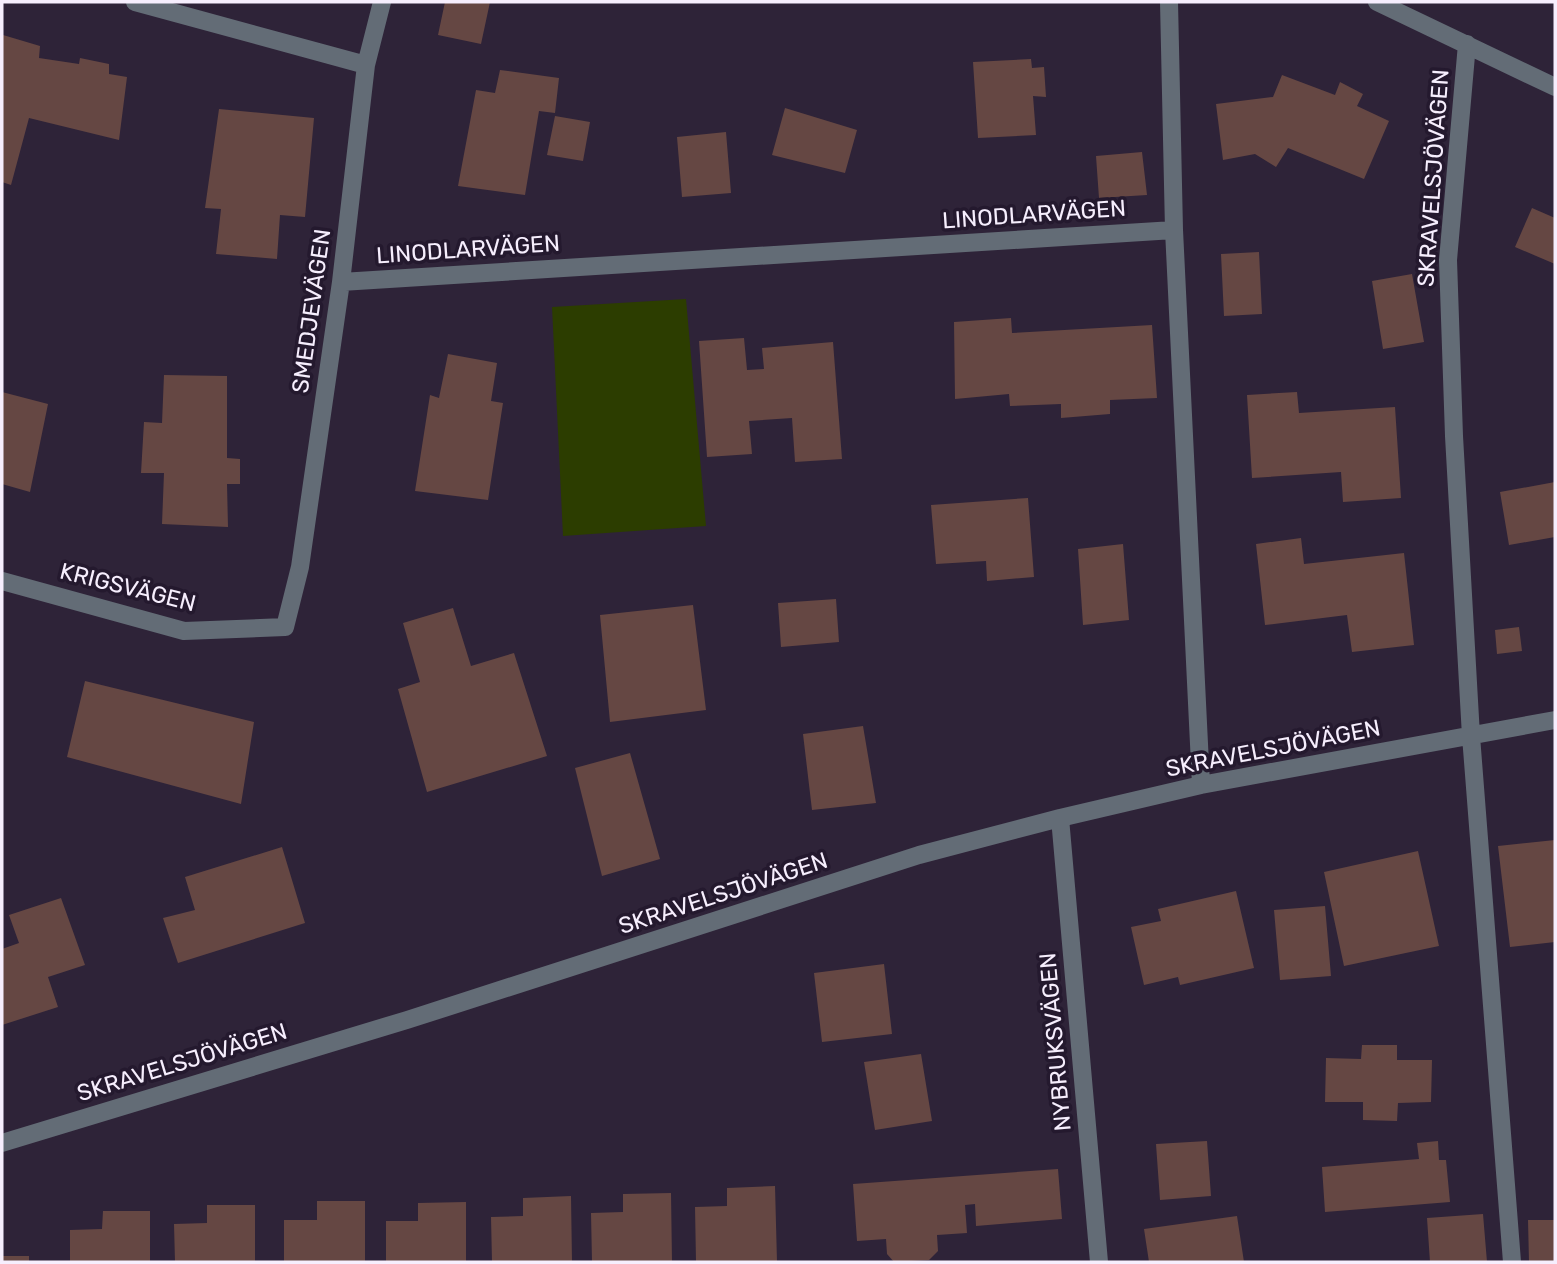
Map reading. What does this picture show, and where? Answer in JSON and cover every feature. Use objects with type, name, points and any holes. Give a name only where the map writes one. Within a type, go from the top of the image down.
[{"type":"street","points":[[135,2],[366,65]]},
{"type":"street","name":"SMEDJEVÄGEN","points":[[285,627],[300,567],[341,282],[366,65],[382,2]]},
{"type":"street","points":[[1170,2],[1174,230],[1201,785]]},
{"type":"street","points":[[1377,2],[1555,87]]},
{"type":"street","name":"SKRAVELSJÖVÄGEN","points":[[1467,44],[1448,260],[1454,436],[1471,736],[1511,1262]]},
{"type":"street","name":"LINODLARVÄGEN","points":[[341,282],[1174,230]]},
{"type":"street","name":"KRIGSVÄGEN","points":[[2,581],[184,631],[285,627]]},
{"type":"street","name":"SKRAVELSJÖVÄGEN","points":[[2,1143],[407,1020],[919,855],[1201,785],[1555,720]]},
{"type":"street","name":"NYBRUKSVÄGEN","points":[[1060,818],[1099,1262]]},
{"type":"green space","points":[[686,299],[706,526],[563,536],[552,307]]},
{"type":"building","points":[[445,2],[490,2],[481,44],[438,35]]},
{"type":"building","points":[[3,35],[40,46],[39,58],[79,64],[80,58],[109,64],[109,74],[127,77],[119,140],[29,118],[11,185],[2,182]]},
{"type":"building","points":[[1031,59],[1032,68],[1044,67],[1046,97],[1033,96],[1036,135],[978,138],[973,62]]},
{"type":"building","points":[[500,70],[559,78],[555,113],[539,111],[525,195],[458,186],[476,90],[495,93]]},
{"type":"building","points":[[1282,75],[1335,95],[1340,82],[1363,94],[1357,106],[1389,121],[1364,179],[1288,148],[1276,167],[1255,154],[1223,160],[1216,104],[1273,97]]},
{"type":"building","points":[[785,108],[857,130],[845,173],[772,155]]},
{"type":"building","points":[[219,109],[314,118],[305,217],[280,215],[277,259],[216,254],[221,209],[205,208]]},
{"type":"building","points":[[555,116],[590,122],[583,161],[547,155]]},
{"type":"building","points":[[726,132],[731,193],[682,197],[677,137]]},
{"type":"building","points":[[1142,152],[1147,195],[1099,198],[1096,156]]},
{"type":"building","points":[[1532,208],[1555,218],[1555,264],[1515,247]]},
{"type":"building","points":[[1259,252],[1262,314],[1224,316],[1221,254]]},
{"type":"building","points":[[1412,274],[1424,342],[1383,349],[1372,281]]},
{"type":"building","points":[[1011,318],[1012,333],[1152,325],[1157,398],[1110,400],[1110,414],[1061,418],[1061,404],[1010,406],[1009,394],[955,399],[954,322]]},
{"type":"building","points":[[744,338],[747,370],[764,369],[762,348],[833,342],[842,459],[795,462],[792,418],[749,421],[752,454],[707,457],[699,341]]},
{"type":"building","points":[[448,354],[497,363],[491,401],[503,403],[488,500],[415,491],[430,395],[439,398]]},
{"type":"building","points":[[164,375],[227,376],[227,458],[240,459],[240,484],[227,484],[228,527],[162,524],[164,473],[141,473],[144,422],[162,423]]},
{"type":"building","points":[[2,392],[48,404],[30,492],[2,484]]},
{"type":"building","points":[[1297,392],[1299,413],[1395,407],[1401,498],[1343,502],[1341,472],[1252,478],[1247,395]]},
{"type":"building","points":[[1555,482],[1555,537],[1509,545],[1500,492]]},
{"type":"building","points":[[1028,498],[1034,577],[987,581],[986,561],[936,564],[931,505]]},
{"type":"building","points":[[1301,538],[1304,564],[1404,553],[1414,645],[1352,652],[1347,615],[1265,625],[1256,544]]},
{"type":"building","points":[[1123,544],[1129,620],[1083,625],[1078,549]]},
{"type":"building","points":[[836,599],[839,642],[781,647],[778,603]]},
{"type":"building","points":[[693,605],[706,710],[610,722],[600,615]]},
{"type":"building","points":[[453,608],[471,666],[514,653],[547,756],[427,792],[398,689],[420,682],[403,623]]},
{"type":"building","points":[[1519,627],[1522,651],[1497,654],[1495,630]]},
{"type":"building","points":[[85,681],[254,722],[241,804],[67,757]]},
{"type":"building","points":[[863,726],[876,803],[812,810],[803,734]]},
{"type":"building","points":[[630,753],[660,859],[602,876],[575,768]]},
{"type":"building","points":[[1555,840],[1555,942],[1510,947],[1498,846]]},
{"type":"building","points":[[282,847],[305,923],[178,963],[163,918],[195,910],[185,877]]},
{"type":"building","points":[[1418,851],[1439,946],[1344,966],[1324,872]]},
{"type":"building","points":[[1236,891],[1254,968],[1180,985],[1178,977],[1144,985],[1131,927],[1161,921],[1158,909]]},
{"type":"building","points":[[61,898],[85,965],[48,977],[58,1007],[2,1025],[2,949],[19,943],[9,915]]},
{"type":"building","points":[[1325,906],[1331,976],[1280,980],[1274,910]]},
{"type":"building","points":[[884,964],[892,1034],[822,1042],[814,973]]},
{"type":"building","points":[[1362,1045],[1397,1045],[1397,1060],[1432,1060],[1431,1102],[1398,1103],[1397,1121],[1363,1120],[1363,1102],[1325,1102],[1326,1058],[1361,1059]]},
{"type":"building","points":[[921,1054],[932,1121],[875,1130],[864,1062]]},
{"type":"building","points":[[1207,1141],[1211,1196],[1160,1200],[1156,1144]]},
{"type":"building","points":[[1438,1141],[1439,1160],[1446,1160],[1450,1202],[1325,1212],[1322,1167],[1419,1159],[1417,1143]]},
{"type":"building","points":[[1058,1169],[1062,1219],[976,1226],[975,1204],[965,1205],[967,1233],[937,1235],[938,1251],[929,1260],[894,1262],[887,1254],[886,1239],[857,1241],[853,1184]]},
{"type":"building","points":[[775,1186],[777,1262],[696,1262],[695,1207],[727,1206],[727,1188]]},
{"type":"building","points":[[671,1193],[672,1262],[592,1262],[591,1213],[623,1212],[623,1194]]},
{"type":"building","points":[[571,1196],[572,1262],[492,1262],[491,1217],[523,1216],[523,1198]]},
{"type":"building","points":[[317,1201],[365,1201],[365,1262],[284,1262],[284,1220],[317,1220]]},
{"type":"building","points":[[466,1202],[466,1262],[386,1262],[386,1221],[418,1221],[418,1203]]},
{"type":"building","points":[[207,1205],[255,1205],[255,1262],[175,1262],[174,1224],[207,1223]]},
{"type":"building","points":[[103,1211],[150,1211],[150,1262],[70,1262],[70,1230],[102,1229]]},
{"type":"building","points":[[1483,1214],[1487,1262],[1430,1262],[1427,1218]]},
{"type":"building","points":[[1237,1216],[1244,1262],[1149,1262],[1144,1229]]},
{"type":"building","points":[[1528,1220],[1555,1220],[1555,1262],[1529,1262]]},
{"type":"building","points":[[2,1256],[29,1256],[29,1262],[2,1262]]}]
